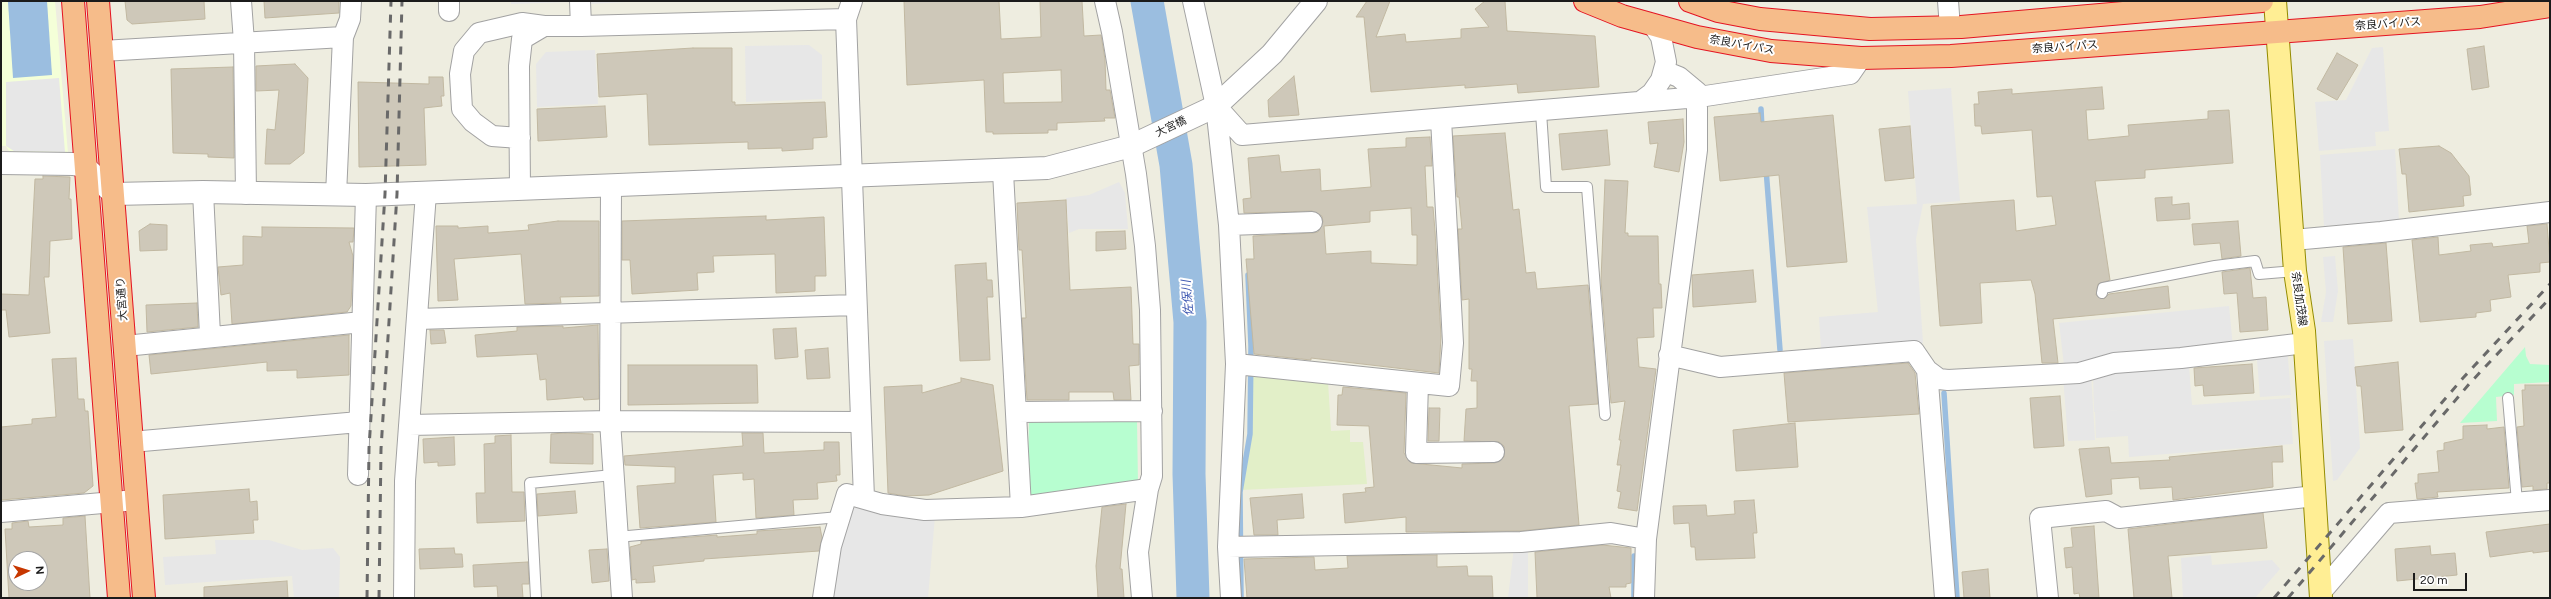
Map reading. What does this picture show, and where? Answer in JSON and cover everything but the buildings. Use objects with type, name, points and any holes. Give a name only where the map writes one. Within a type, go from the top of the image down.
[{"type":"highway","points":[[73,1],[119,598]]},
{"type":"highway","name":"大宮通り","points":[[98,1],[144,598]]},
{"type":"highway","name":"奈良バイパス","points":[[1585,1],[1622,16],[1697,37],[1771,51],[1862,58],[1958,55],[2480,17],[2550,6]]},
{"type":"highway","points":[[1690,1],[1720,6],[1760,19],[1870,29],[1950,27],[2262,1]]},
{"type":"main road","name":"奈良加茂線","points":[[2275,1],[2295,271],[2305,343],[2321,595]]},
{"type":"street","points":[[241,1],[244,42],[246,194]]},
{"type":"street","points":[[336,194],[343,37],[350,19],[351,1]]},
{"type":"street","points":[[580,1],[581,26]]},
{"type":"street","points":[[1105,1],[1135,144],[1150,310],[1152,476],[1148,489],[1138,552],[1142,598]]},
{"type":"street","points":[[1193,1],[1209,109],[1229,224],[1236,364],[1228,547],[1231,598]]},
{"type":"street","name":"大宮橋","points":[[114,194],[203,192],[246,194],[366,195],[1003,172],[1047,168],[1135,144],[1209,109],[1272,54],[1316,1]]},
{"type":"street","points":[[1948,1],[1950,27]]},
{"type":"street","points":[[520,138],[492,136],[473,122],[462,109],[460,74],[464,51],[479,33],[522,23],[544,26],[581,26],[849,10],[855,306],[864,498]]},
{"type":"street","points":[[1640,102],[1652,93],[1661,80],[1666,62],[1662,37],[1653,25]]},
{"type":"street","points":[[520,189],[519,66],[522,39],[544,26]]},
{"type":"street","points":[[102,51],[343,37]]},
{"type":"street","points":[[1209,109],[1242,135],[1541,112],[1640,102],[1699,98],[1850,74],[1862,58]]},
{"type":"street","points":[[1644,598],[1646,539],[1697,150],[1699,98],[1697,92],[1691,86],[1664,70]]},
{"type":"street","points":[[1236,364],[1449,386],[1453,344],[1441,119]]},
{"type":"street","points":[[1,163],[74,164],[85,167],[114,194]]},
{"type":"street","points":[[1003,172],[1021,507]]},
{"type":"street","points":[[611,187],[609,313],[610,421],[622,598]]},
{"type":"street","points":[[203,192],[210,335]]},
{"type":"street","points":[[404,598],[405,481],[426,193]]},
{"type":"street","points":[[358,475],[366,195]]},
{"type":"street","points":[[2293,240],[2381,232],[2550,212]]},
{"type":"street","points":[[1229,224],[1312,222]]},
{"type":"street","points":[[418,319],[855,306]]},
{"type":"street","points":[[125,346],[210,335],[362,322]]},
{"type":"street","points":[[1669,355],[1720,367],[1914,351],[1927,370],[1939,379],[1948,380],[2079,373],[2114,363],[2180,358],[2305,343]]},
{"type":"street","points":[[1927,370],[1945,598]]},
{"type":"street","points":[[1418,383],[1416,453],[1494,452]]},
{"type":"street","points":[[1016,412],[1152,411]]},
{"type":"street","points":[[409,425],[610,421],[860,422]]},
{"type":"street","points":[[132,442],[359,422]]},
{"type":"street","points":[[823,598],[830,546],[847,494],[882,504],[925,510],[1021,507],[1148,489]]},
{"type":"street","points":[[2048,598],[2040,518],[2106,511],[2119,518],[2315,496]]},
{"type":"street","points":[[1,512],[136,500]]},
{"type":"street","points":[[2321,595],[2389,512],[2550,500]]},
{"type":"street","points":[[1228,547],[1522,542],[1611,533],[1646,539]]},
{"type":"lane","points":[[1541,112],[1546,187],[1587,187],[1605,415]]},
{"type":"lane","points":[[2102,293],[2103,288],[2215,266],[2256,261],[2258,274],[2295,271]]},
{"type":"lane","points":[[2508,398],[2517,502]]},
{"type":"lane","points":[[536,598],[530,482],[614,475]]},
{"type":"lane","points":[[617,537],[839,517]]},
{"type":"shaded area","points":[[1,1],[55,1],[68,153],[9,151],[6,146],[1,146]]},
{"type":"shaded area","points":[[511,1],[569,1],[570,2],[511,4]]},
{"type":"shaded area","points":[[589,1],[643,1],[590,4]]},
{"type":"shaded area","points":[[809,45],[822,55],[822,99],[746,102],[745,46]]},
{"type":"shaded area","points":[[2383,47],[2389,131],[2375,132],[2376,146],[2319,151],[2315,102],[2346,100],[2372,48]]},
{"type":"shaded area","points":[[595,50],[598,104],[537,107],[536,64],[546,52]]},
{"type":"shaded area","points":[[59,78],[65,152],[14,151],[6,146],[6,82]]},
{"type":"shaded area","points":[[1951,88],[1960,201],[1923,204],[1916,239],[1923,343],[1821,349],[1819,317],[1878,312],[1867,207],[1917,204],[1908,91]]},
{"type":"shaded area","points":[[2395,149],[2399,221],[2324,226],[2320,155]]},
{"type":"shaded area","points":[[1119,182],[1125,193],[1128,229],[1079,229],[1069,233],[1066,198],[1089,195]]},
{"type":"shaded area","points":[[2335,256],[2338,291],[2333,322],[2321,322],[2326,292],[2323,257]]},
{"type":"shaded area","points":[[2229,306],[2233,347],[2064,365],[2059,323]]},
{"type":"shaded area","points":[[2353,339],[2360,448],[2337,480],[2333,481],[2324,341]]},
{"type":"shaded area","points":[[2287,346],[2291,395],[2260,397],[2257,360],[2189,366],[2192,405],[2290,398],[2293,444],[2129,457],[2128,436],[2096,438],[2095,412],[2152,408],[2094,412],[2093,372]]},
{"type":"shaded area","points":[[1251,372],[1328,381],[1331,431],[1350,430],[1350,442],[1363,442],[1367,484],[1241,490],[1252,434]]},
{"type":"shaded area","points":[[2091,373],[2095,440],[2068,441],[2063,376]]},
{"type":"shaded area","points":[[850,507],[935,516],[928,598],[831,598]]},
{"type":"shaded area","points":[[215,540],[269,540],[302,550],[333,548],[340,557],[339,598],[294,598],[292,576],[165,585],[163,557],[216,554]]},
{"type":"shaded area","points":[[1528,546],[1528,598],[1508,598],[1514,547]]},
{"type":"shaded area","points":[[2211,555],[2212,565],[2272,560],[2280,569],[2255,598],[2183,598],[2181,558]]},
{"type":"green space","points":[[2525,347],[2526,356],[2530,364],[2550,365],[2550,382],[2514,384],[2514,395],[2496,397],[2497,421],[2460,423]]},
{"type":"green space","points":[[1137,420],[1138,485],[1027,501],[1029,422]]},
{"type":"water","points":[[47,1],[52,75],[13,78],[8,2]]},
{"type":"waterway","name":"佐保川","points":[[1147,1],[1176,165],[1190,322],[1189,474],[1193,598]]},
{"type":"waterway","points":[[1761,109],[1762,129]]},
{"type":"waterway","points":[[1766,169],[1780,350]]},
{"type":"waterway","points":[[1241,598],[1240,492],[1250,434],[1251,346],[1248,275]]},
{"type":"waterway","points":[[1944,393],[1957,598]]},
{"type":"waterway","points":[[1634,556],[1634,598]]},
{"type":"railway","points":[[367,598],[369,448],[385,194],[391,1]]},
{"type":"railway","points":[[379,598],[381,449],[397,194],[402,1]]},
{"type":"railway","points":[[2274,598],[2463,378],[2550,284]]},
{"type":"railway","points":[[2288,598],[2470,383],[2550,298]]}]
